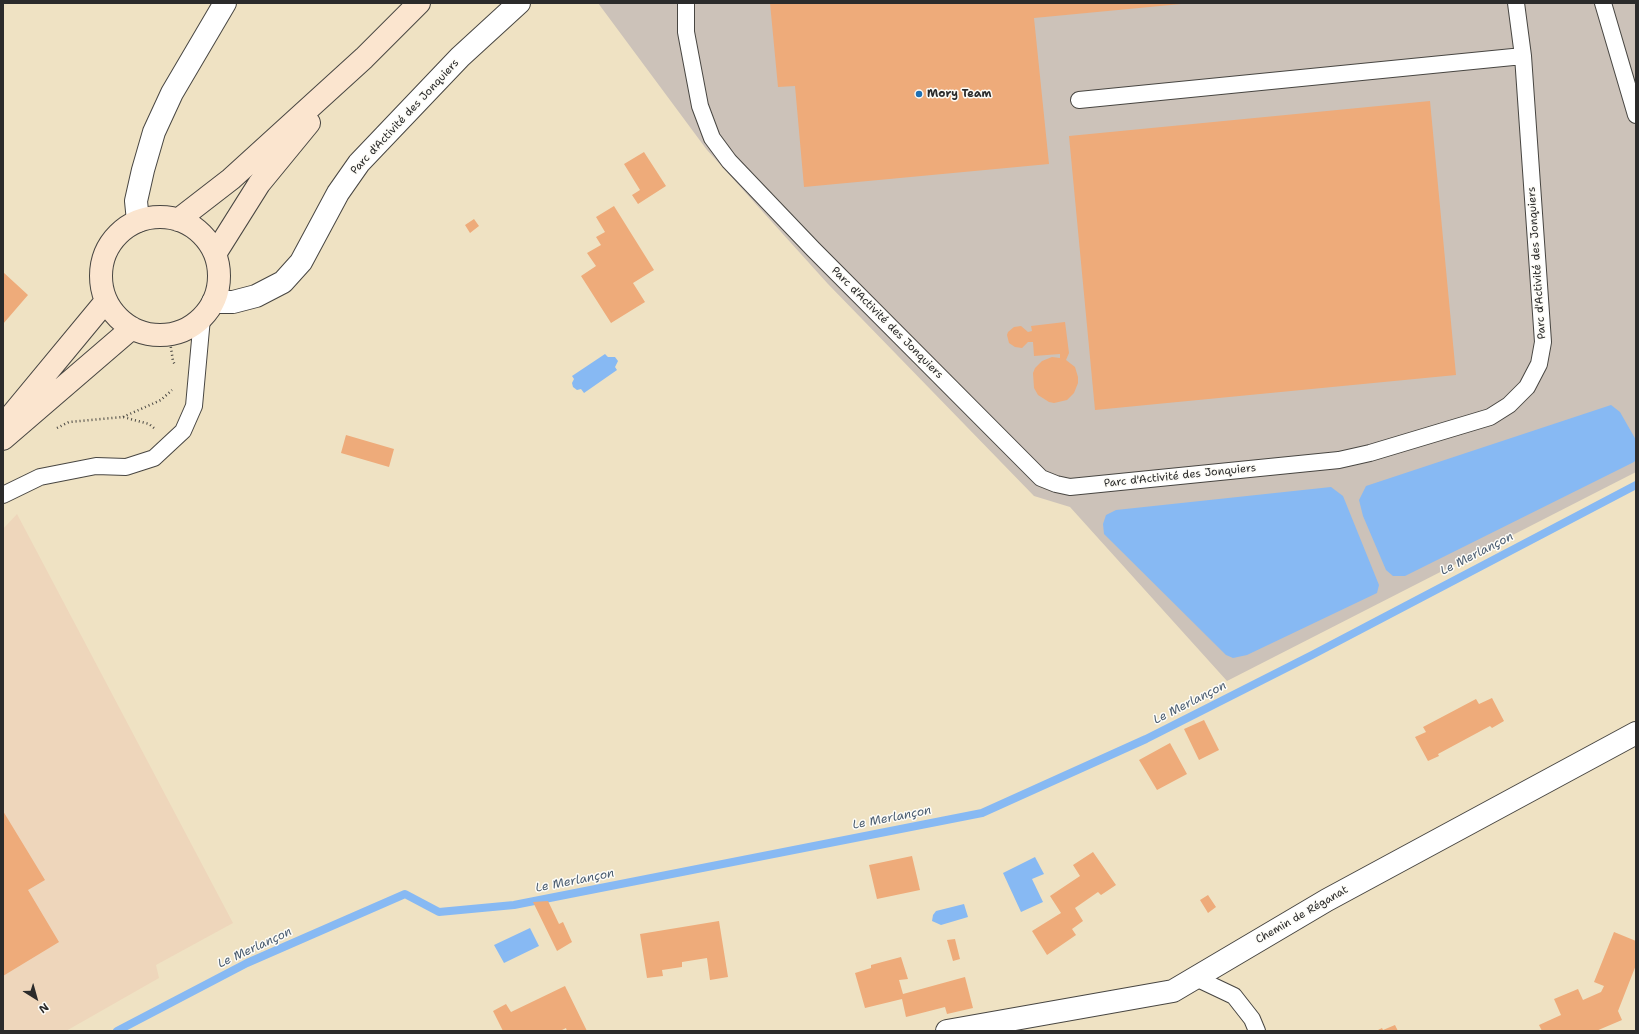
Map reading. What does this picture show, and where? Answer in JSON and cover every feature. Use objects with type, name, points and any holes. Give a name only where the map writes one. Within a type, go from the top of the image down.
[{"type":"main road","points":[[178,220],[231,179],[364,58],[419,3]]},
{"type":"main road","points":[[215,254],[258,184],[364,58]]},
{"type":"main road","points":[[158,217],[178,220],[194,228],[207,239],[215,254],[219,270],[219,286],[208,310],[186,329],[169,335],[150,334],[132,328],[117,316],[106,300],[101,282],[102,263],[110,246],[122,231],[138,221],[158,217]]},
{"type":"main road","points":[[3,426],[106,300]]},
{"type":"main road","points":[[3,439],[132,328]]},
{"type":"street","points":[[138,221],[136,201],[154,132],[172,93],[225,3]]},
{"type":"street","name":"Parc d'Activité des Jonquiers","points":[[208,310],[256,296],[283,282],[301,262],[338,193],[359,163],[460,57],[519,3]]},
{"type":"street","name":"Chemin de Réganat","points":[[947,1031],[1173,991],[1327,900],[1636,733]]},
{"type":"lane","name":"Parc d'Activité des Jonquiers","points":[[686,3],[686,32],[700,106],[712,138],[729,161],[813,249],[1041,478],[1056,484],[1070,487],[1340,460],[1370,453],[1490,417],[1509,405],[1527,387],[1539,364],[1543,342],[1523,56],[1516,3]]},
{"type":"lane","points":[[1603,3],[1636,115]]},
{"type":"lane","points":[[1079,100],[1523,56]]},
{"type":"lane","points":[[3,495],[40,476],[96,466],[126,467],[154,458],[183,431],[194,406],[208,310]]},
{"type":"lane","points":[[1196,978],[1234,996],[1252,1019],[1257,1031]]},
{"type":"path","points":[[169,335],[173,361],[178,369]]},
{"type":"path","points":[[51,430],[69,422],[123,417],[161,400],[173,389],[175,385]]},
{"type":"path","points":[[123,417],[149,424],[169,444]]},
{"type":"shaded area","points":[[598,3],[1636,3],[1636,472],[1227,681],[1070,507],[1034,496],[828,284],[707,150]]},
{"type":"shaded area","points":[[17,514],[233,923],[156,965],[159,978],[66,1031],[3,1031],[3,529]]},
{"type":"water","points":[[605,354],[608,357],[615,357],[618,361],[615,367],[617,370],[584,393],[581,389],[577,390],[573,387],[572,383],[574,379],[572,376]]},
{"type":"water","points":[[1611,405],[1620,412],[1636,440],[1636,460],[1634,462],[1405,576],[1393,576],[1386,570],[1363,516],[1359,500],[1366,486]]},
{"type":"water","points":[[1331,487],[1343,496],[1379,585],[1377,593],[1247,655],[1233,658],[1226,655],[1104,534],[1103,524],[1106,515],[1116,510]]},
{"type":"water","points":[[1035,857],[1044,874],[1032,879],[1043,902],[1021,912],[1003,873]]},
{"type":"water","points":[[964,904],[968,917],[941,925],[932,921],[933,915],[936,911]]},
{"type":"water","points":[[530,928],[539,946],[504,963],[494,945]]},
{"type":"building","name":"Mory Team","points":[[770,3],[1181,4],[1034,18],[1049,164],[804,187],[795,86],[778,87]]},
{"type":"building","points":[[1430,101],[1456,375],[1095,410],[1069,136]]},
{"type":"building","points":[[644,152],[666,186],[638,204],[632,195],[640,190],[624,164]]},
{"type":"building","points":[[614,206],[654,270],[633,283],[645,302],[611,323],[581,276],[596,266],[587,253],[601,245],[596,237],[605,232],[596,217]]},
{"type":"building","points":[[474,219],[479,226],[470,233],[465,225]]},
{"type":"building","points":[[3,272],[28,295],[3,324]]},
{"type":"building","points":[[1065,322],[1069,353],[1066,360],[1075,367],[1078,383],[1074,393],[1067,400],[1054,403],[1049,402],[1038,395],[1034,388],[1033,373],[1035,368],[1042,361],[1052,357],[1060,358],[1060,354],[1034,356],[1033,342],[1028,342],[1022,348],[1015,347],[1009,343],[1007,335],[1008,332],[1014,327],[1021,326],[1028,332],[1032,331],[1031,326]]},
{"type":"building","points":[[346,435],[394,449],[389,467],[341,453]]},
{"type":"building","points":[[1492,698],[1504,721],[1492,728],[1490,726],[1428,761],[1415,737],[1426,732],[1423,727],[1476,699],[1479,704]]},
{"type":"building","points":[[1204,720],[1219,750],[1199,760],[1184,729]]},
{"type":"building","points":[[1170,743],[1187,774],[1157,790],[1139,760]]},
{"type":"building","points":[[3,811],[45,880],[28,890],[59,942],[3,976]]},
{"type":"building","points":[[1093,852],[1116,885],[1101,895],[1098,892],[1075,908],[1083,921],[1072,929],[1076,935],[1047,955],[1032,931],[1061,913],[1050,896],[1080,876],[1073,865]]},
{"type":"building","points":[[912,856],[920,890],[877,899],[869,865]]},
{"type":"building","points":[[1208,895],[1216,907],[1208,913],[1200,900]]},
{"type":"building","points":[[548,901],[559,924],[563,922],[572,942],[557,951],[533,902]]},
{"type":"building","points":[[719,921],[728,977],[710,980],[707,958],[682,962],[682,967],[662,970],[663,976],[647,978],[640,934]]},
{"type":"building","points":[[1614,932],[1636,941],[1636,965],[1618,1011],[1622,1020],[1596,1031],[1542,1031],[1539,1025],[1561,1015],[1554,999],[1578,989],[1583,1000],[1601,992],[1604,986],[1594,982]]},
{"type":"building","points":[[955,939],[960,959],[953,961],[947,940]]},
{"type":"building","points":[[901,957],[908,979],[899,980],[903,994],[965,977],[973,1008],[947,1014],[945,1007],[906,1017],[902,999],[865,1008],[855,973],[871,968],[871,965]]},
{"type":"building","points":[[565,986],[587,1031],[567,1031],[566,1028],[560,1031],[503,1031],[493,1011],[506,1004],[511,1012]]},
{"type":"building","points":[[1395,1025],[1398,1031],[1376,1031],[1382,1028],[1383,1030]]},
{"type":"waterway","name":"Le Merlançon","points":[[117,1031],[247,963],[405,894],[439,912],[514,905],[982,813],[1146,739],[1312,655],[1636,485]]},
{"type":"place","name":"Mory Team","points":[[919,94]]}]
